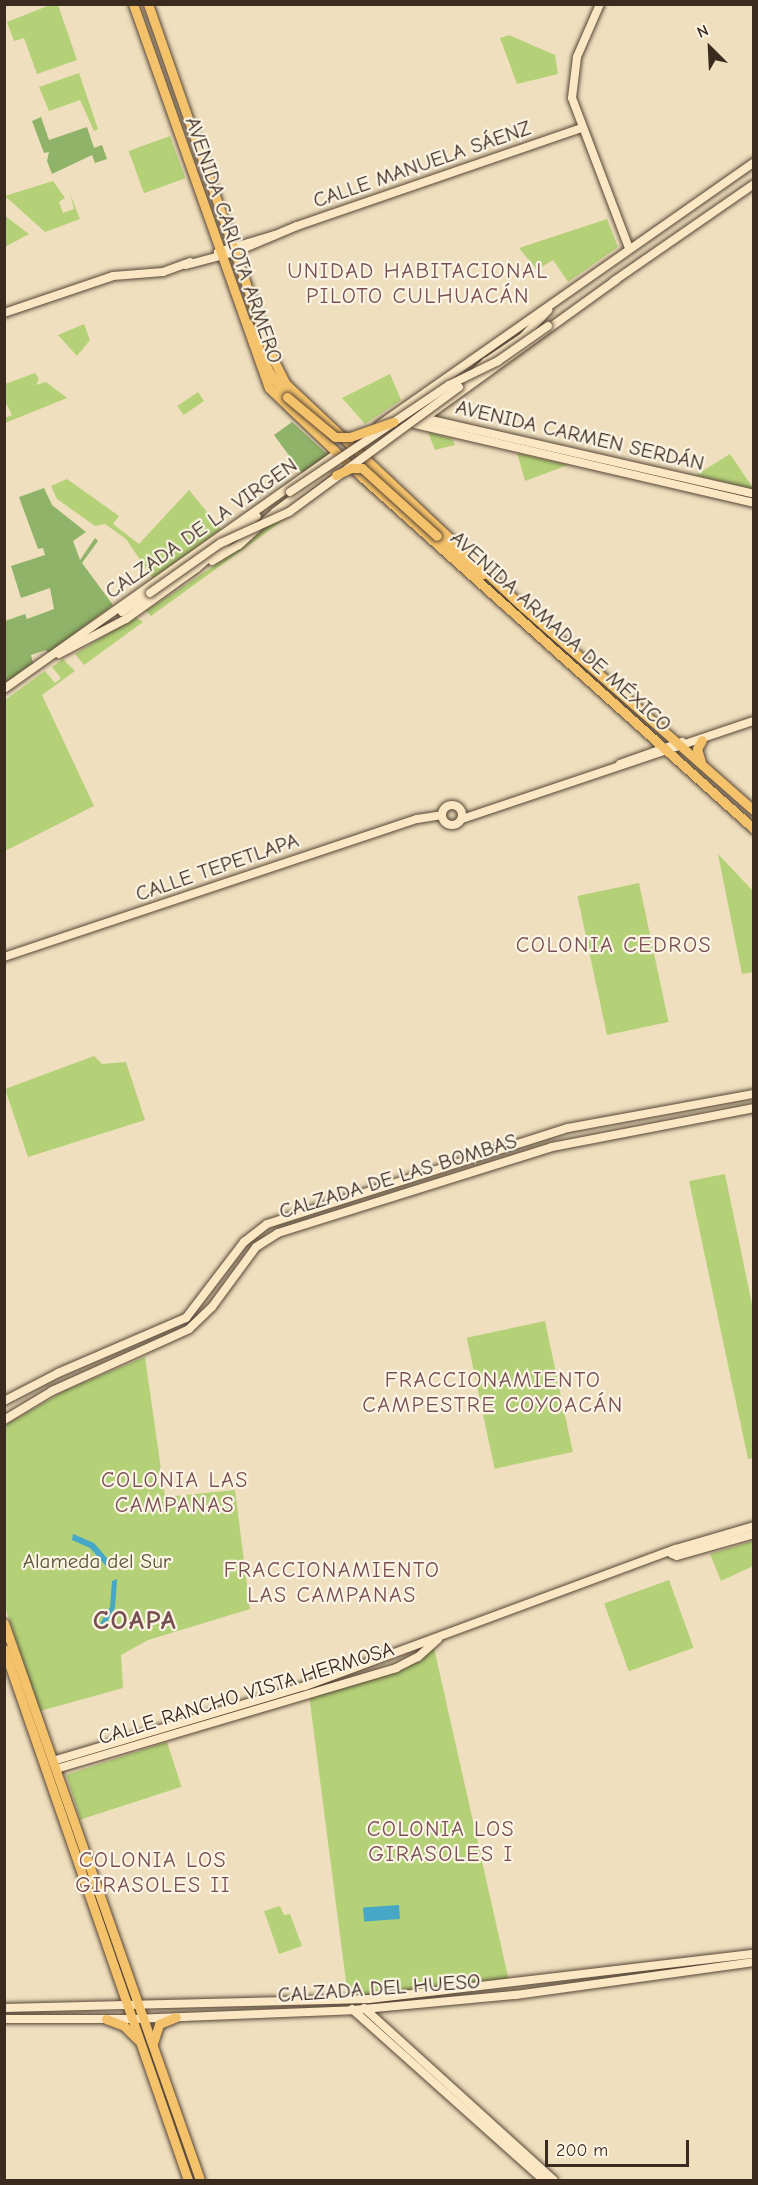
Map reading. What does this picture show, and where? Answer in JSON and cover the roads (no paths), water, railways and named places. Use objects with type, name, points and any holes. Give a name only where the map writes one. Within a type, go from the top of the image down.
[{"type":"main road","name":"AVENIDA CARLOTA ARMERO","points":[[133,4],[265,382],[340,457]]},
{"type":"main road","name":"AVENIDA CARLOTA ARMERO","points":[[148,4],[280,374],[356,451]]},
{"type":"main road","points":[[234,298],[269,372],[287,397],[335,437],[350,437],[388,422]]},
{"type":"main road","name":"AVENIDA ARMADA DE MÉXICO","points":[[356,451],[491,578],[753,811]]},
{"type":"main road","name":"AVENIDA ARMADA DE MÉXICO","points":[[340,457],[753,829]]},
{"type":"main road","points":[[336,475],[357,467],[368,472],[464,561],[491,578]]},
{"type":"main road","points":[[702,740],[697,749],[702,765]]},
{"type":"main road","points":[[4,1623],[141,2007],[200,2181]]},
{"type":"main road","points":[[4,1649],[134,2019],[188,2181]]},
{"type":"main road","points":[[153,2045],[159,2024],[177,2017]]},
{"type":"main road","points":[[106,2019],[129,2030],[145,2053]]},
{"type":"street","points":[[600,4],[577,57],[572,79],[572,98],[581,128],[629,248]]},
{"type":"street","name":"CALLE MANUELA SÁENZ","points":[[4,313],[113,276],[163,272],[190,264],[581,128]]},
{"type":"street","name":"CALZADA DE LA VIRGEN","points":[[356,451],[398,412],[753,162]]},
{"type":"street","name":"CALZADA DE LA VIRGEN","points":[[363,459],[416,424],[753,184]]},
{"type":"street","name":"CALZADA DE LA VIRGEN","points":[[54,654],[67,652],[126,619],[197,568],[290,492],[388,422],[449,385],[498,361],[616,280]]},
{"type":"street","name":"CALZADA DE LA VIRGEN","points":[[86,632],[150,593],[220,543],[282,516],[459,387],[486,362],[523,337],[557,300]]},
{"type":"street","name":"AVENIDA CARMEN SERDÁN","points":[[398,412],[753,494]]},
{"type":"street","points":[[388,422],[385,433],[400,434]]},
{"type":"street","name":"AVENIDA CARMEN SERDÁN","points":[[416,424],[753,503]]},
{"type":"street","points":[[197,568],[239,545],[340,457]]},
{"type":"street","name":"CALZADA DE LA VIRGEN","points":[[4,689],[340,457]]},
{"type":"street","points":[[442,815],[450,825],[475,813],[753,721]]},
{"type":"street","points":[[680,745],[702,740],[723,731]]},
{"type":"street","name":"CALLE TEPETLAPA","points":[[4,957],[417,819],[442,815],[449,805],[461,810]]},
{"type":"street","points":[[462,819],[461,810],[475,813]]},
{"type":"street","name":"CALZADA DE LAS BOMBAS","points":[[5,1401],[58,1373],[186,1317],[244,1242],[267,1224],[568,1128],[753,1094]]},
{"type":"street","name":"CALZADA DE LAS BOMBAS","points":[[4,1420],[52,1391],[189,1329],[212,1307],[256,1247],[278,1233],[552,1147],[753,1108]]},
{"type":"street","points":[[5,1401],[14,1413]]},
{"type":"street","name":"CALLE RANCHO VISTA HERMOSA","points":[[55,1765],[305,1686],[438,1639],[593,1579],[672,1554],[676,1549],[753,1526]]},
{"type":"street","name":"CALLE RANCHO VISTA HERMOSA","points":[[672,1554],[677,1556],[753,1534]]},
{"type":"street","name":"CALLE RANCHO VISTA HERMOSA","points":[[55,1765],[396,1668],[418,1657],[438,1639]]},
{"type":"street","name":"CALZADA DEL HUESO","points":[[4,2008],[129,2008],[344,2001],[513,1985],[753,1954]]},
{"type":"street","name":"CALZADA DEL HUESO","points":[[4,2019],[144,2019],[353,2010],[559,1990],[753,1962]]},
{"type":"street","points":[[356,2000],[465,2098],[533,2167],[543,2181]]},
{"type":"street","points":[[344,2001],[459,2106],[533,2167],[554,2181]]},
{"type":"street","points":[[382,2023],[382,2013],[391,2006]]},
{"type":"street","points":[[459,2106],[465,2098]]},
{"type":"water","points":[[73,1534],[94,1543],[112,1564],[107,1567],[90,1548],[72,1540]]},
{"type":"water","points":[[117,1579],[115,1608],[104,1627],[100,1624],[110,1607],[112,1581]]},
{"type":"water","points":[[399,1905],[400,1919],[364,1921],[363,1908]]},
{"type":"district","name":"UNIDAD HABITACIONAL PILOTO CULHUACÁN","points":[[418,284]]},
{"type":"district","name":"COLONIA CEDROS","points":[[614,946]]},
{"type":"district","name":"FRACCIONAMIENTO CAMPESTRE COYOACÁN","points":[[493,1392]]},
{"type":"district","name":"COLONIA LAS CAMPANAS","points":[[175,1492]]},
{"type":"district","name":"FRACCIONAMIENTO LAS CAMPANAS","points":[[332,1583]]},
{"type":"district","name":"COAPA","points":[[135,1621]]},
{"type":"district","name":"COLONIA LOS GIRASOLES I","points":[[441,1842]]},
{"type":"district","name":"COLONIA LOS GIRASOLES II","points":[[153,1872]]},
{"type":"park label","name":"Alameda del Sur","points":[[97,1561]]}]
